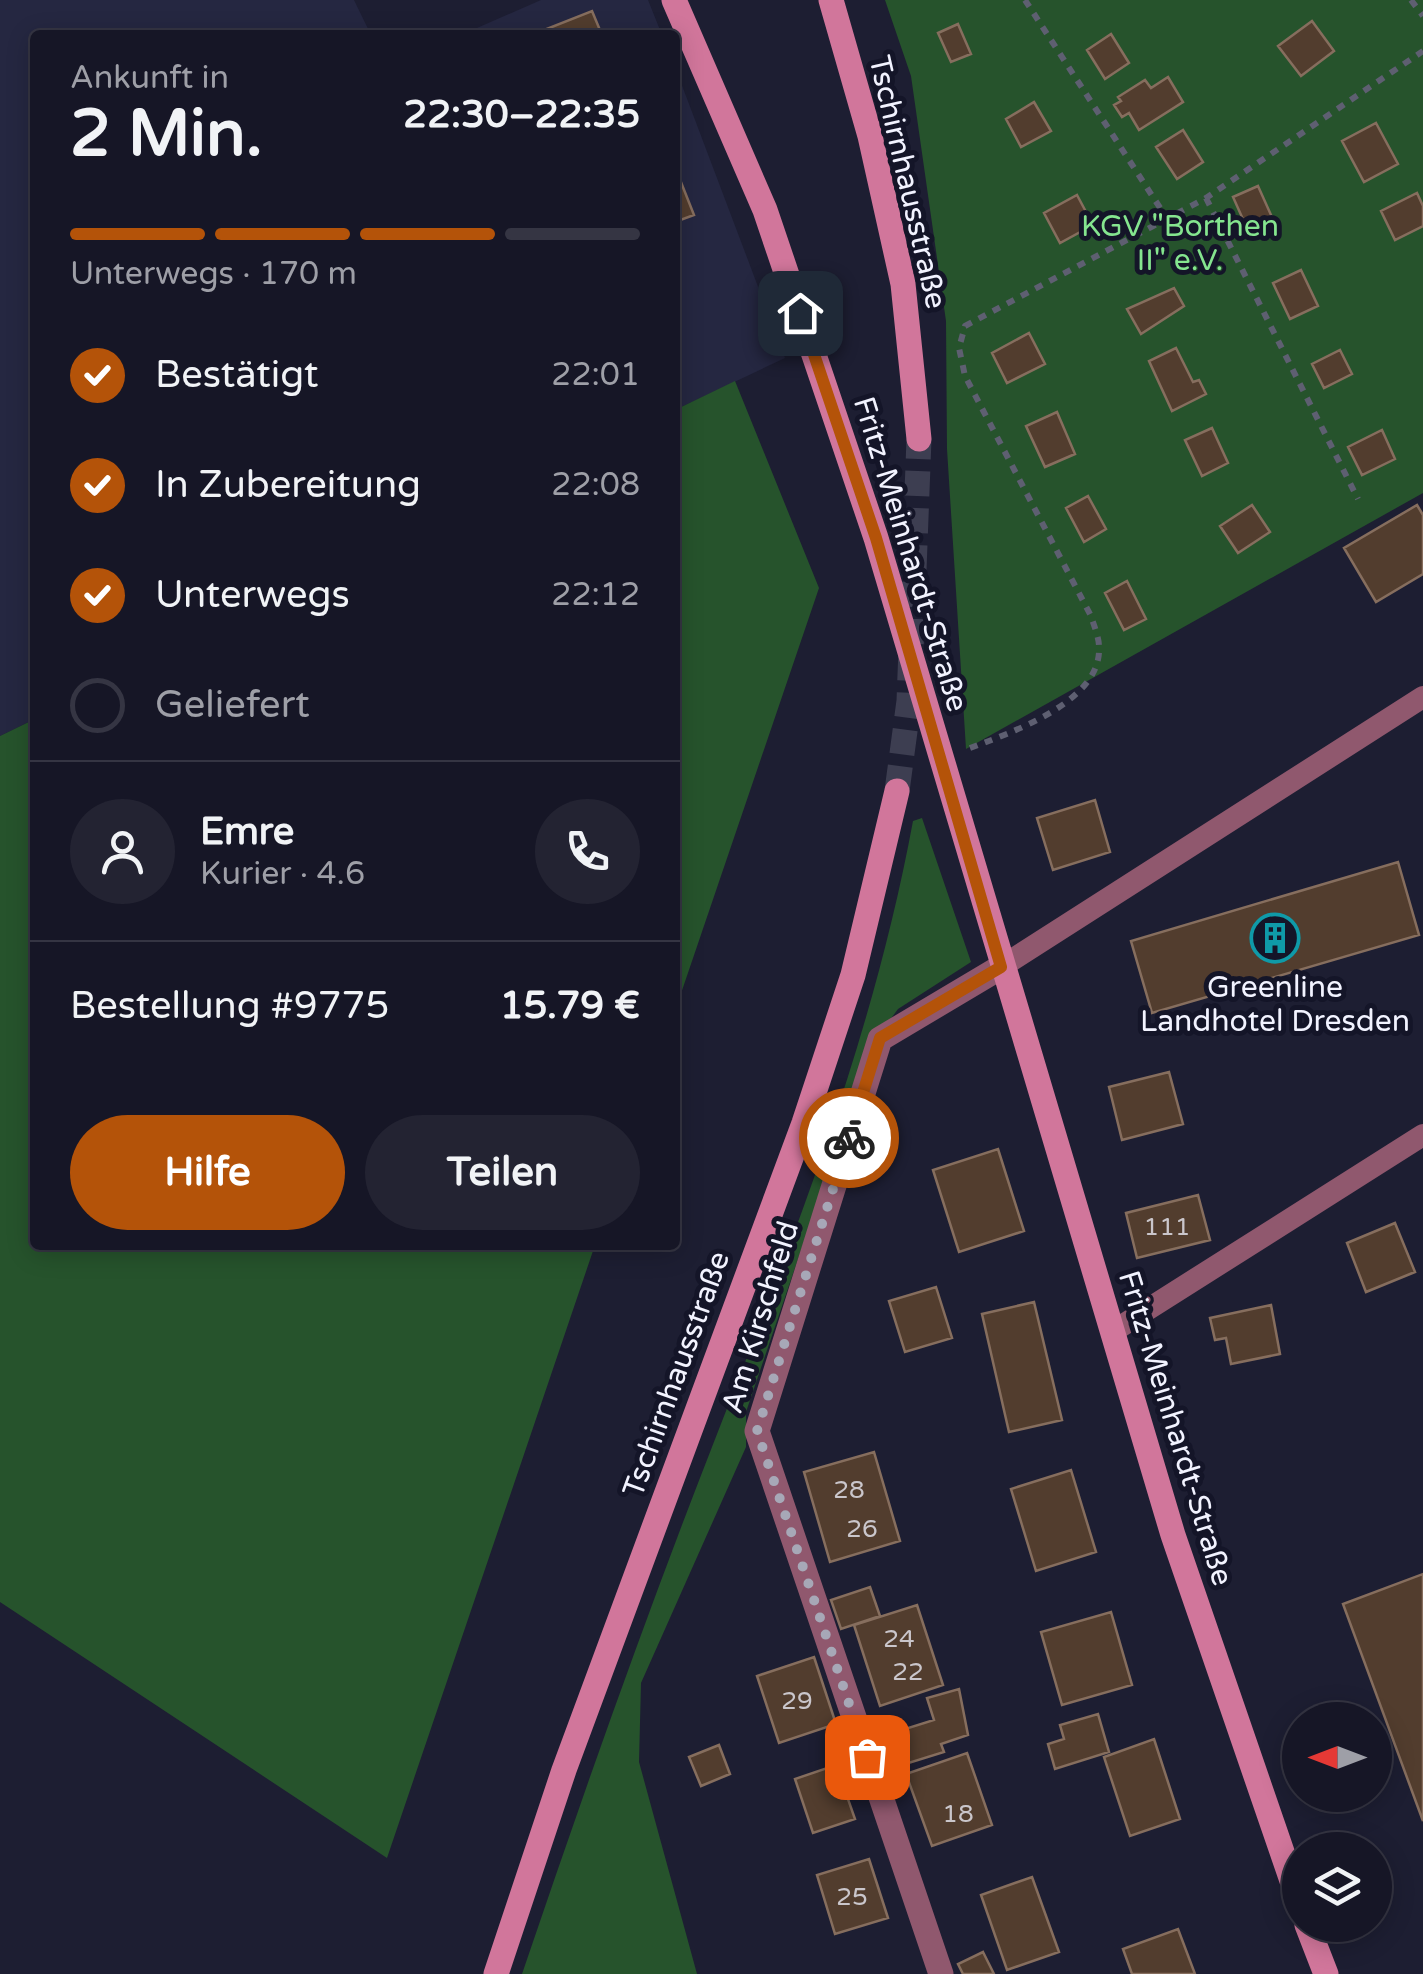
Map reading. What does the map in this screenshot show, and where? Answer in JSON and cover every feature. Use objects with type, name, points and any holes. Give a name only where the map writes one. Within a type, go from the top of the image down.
[{"type":"street","name":"Fritz-Meinhardt-Straße","points":[[674,0],[764,210],[876,538],[1173,1535],[1282,1852]]},
{"type":"street","name":"Tschirnhausstraße","points":[[831,0],[870,136],[903,284],[918,439]]},
{"type":"street","name":"Tschirnhausstraße","points":[[496,1974],[564,1770],[804,1123],[854,975],[897,791]]},
{"type":"street","name":"Am Kirschfeld","points":[[941,1974],[757,1431],[880,1038],[1001,967]]},
{"type":"street","points":[[1314,1942],[1326,1974]]},
{"type":"lane","points":[[1001,967],[1423,697]]},
{"type":"lane","points":[[1112,1332],[1423,1135]]},
{"type":"path","points":[[1025,0],[1166,216]]},
{"type":"path","points":[[1411,0],[1423,16]]},
{"type":"path","points":[[940,758],[1052,713],[1089,680],[1100,650],[1092,616],[965,376],[959,348],[966,326],[1206,198],[1423,51]]},
{"type":"path","points":[[1206,198],[1358,499]]},
{"type":"shaded area","points":[[0,0],[354,0],[369,30],[30,30],[30,721],[0,736]]},
{"type":"shaded area","points":[[541,0],[648,0],[660,30],[472,30]]},
{"type":"shaded area","points":[[680,80],[785,358],[680,408]]},
{"type":"green space","name":"KGV \"Borthen II\" e.V.","points":[[885,0],[1423,0],[1423,493],[966,749],[947,449],[946,321],[911,76]]},
{"type":"green space","points":[[735,381],[819,588],[680,996],[680,408]]},
{"type":"green space","points":[[30,721],[30,1250],[593,1250],[387,1858],[0,1602],[0,736]]},
{"type":"green space","points":[[922,818],[971,962],[898,1009],[870,1047],[746,1412],[746,1447],[641,1683],[639,1762],[697,1974],[522,1974],[638,1644],[828,1139],[876,983],[913,821]]},
{"type":"building","points":[[592,11],[600,30],[544,30]]},
{"type":"building","points":[[1312,21],[1334,51],[1301,76],[1278,46]]},
{"type":"building","points":[[958,24],[971,54],[951,62],[938,33]]},
{"type":"building","points":[[1111,34],[1129,63],[1105,79],[1087,50]]},
{"type":"building","points":[[1168,77],[1183,102],[1139,130],[1129,113],[1122,117],[1114,105],[1121,101],[1118,97],[1145,80],[1151,88]]},
{"type":"building","points":[[1034,102],[1051,131],[1021,147],[1006,119]]},
{"type":"building","points":[[1376,123],[1398,164],[1364,182],[1342,141]]},
{"type":"building","points":[[1183,130],[1203,162],[1177,179],[1156,147]]},
{"type":"building","points":[[680,180],[694,215],[680,220]]},
{"type":"building","points":[[1258,186],[1275,224],[1250,235],[1233,197]]},
{"type":"building","points":[[1417,193],[1423,206],[1423,226],[1395,240],[1381,211]]},
{"type":"building","points":[[1077,195],[1093,225],[1060,243],[1044,213]]},
{"type":"building","points":[[1301,270],[1318,306],[1290,319],[1273,283]]},
{"type":"building","points":[[1174,288],[1184,306],[1141,334],[1127,309]]},
{"type":"building","points":[[1029,333],[1045,364],[1007,383],[992,353]]},
{"type":"building","points":[[1176,348],[1193,382],[1199,380],[1206,394],[1172,411],[1149,361]]},
{"type":"building","points":[[1340,350],[1352,374],[1324,388],[1312,364]]},
{"type":"building","points":[[1057,412],[1075,454],[1045,467],[1026,426]]},
{"type":"building","points":[[1212,428],[1228,463],[1202,476],[1185,440]]},
{"type":"building","points":[[1382,430],[1395,459],[1362,475],[1348,447]]},
{"type":"building","points":[[1088,496],[1106,529],[1084,542],[1066,508]]},
{"type":"building","points":[[1252,505],[1270,532],[1238,553],[1220,526]]},
{"type":"building","points":[[1417,505],[1423,515],[1423,574],[1376,602],[1344,548]]},
{"type":"building","points":[[1127,581],[1146,619],[1124,630],[1105,593]]},
{"type":"building","points":[[1095,800],[1110,852],[1053,870],[1037,818]]},
{"type":"building","name":"Greenline Landhotel Dresden","points":[[1398,862],[1419,935],[1152,1013],[1131,941]]},
{"type":"building","points":[[1169,1072],[1183,1124],[1122,1140],[1109,1087]]},
{"type":"building","points":[[998,1149],[1024,1231],[959,1252],[933,1170]]},
{"type":"building","points":[[1198,1195],[1210,1240],[1137,1258],[1126,1213]]},
{"type":"building","points":[[1395,1223],[1415,1272],[1366,1292],[1347,1243]]},
{"type":"building","points":[[936,1287],[952,1338],[905,1352],[889,1301]]},
{"type":"building","points":[[1034,1302],[1062,1420],[1009,1432],[982,1314]]},
{"type":"building","points":[[1271,1305],[1280,1354],[1231,1364],[1226,1338],[1215,1340],[1210,1318]]},
{"type":"building","points":[[874,1452],[900,1541],[830,1562],[804,1472]]},
{"type":"building","points":[[1071,1470],[1096,1552],[1036,1571],[1011,1489]]},
{"type":"building","points":[[1423,1574],[1423,1821],[1392,1737],[1392,1702],[1379,1702],[1343,1604]]},
{"type":"building","points":[[870,1587],[880,1616],[841,1629],[831,1600]]},
{"type":"building","points":[[917,1605],[943,1685],[880,1706],[854,1625]]},
{"type":"building","points":[[1111,1612],[1132,1685],[1062,1705],[1041,1632]]},
{"type":"building","points":[[814,1657],[836,1724],[779,1743],[757,1676]]},
{"type":"building","points":[[959,1689],[968,1735],[941,1744],[944,1752],[899,1766],[889,1734],[934,1720],[927,1698]]},
{"type":"building","points":[[1098,1714],[1109,1752],[1055,1769],[1048,1744],[1064,1739],[1060,1725]]},
{"type":"building","points":[[1154,1739],[1180,1819],[1130,1836],[1104,1757]]},
{"type":"building","points":[[719,1745],[730,1774],[701,1786],[689,1757]]},
{"type":"building","points":[[967,1753],[992,1825],[932,1846],[906,1774]]},
{"type":"building","points":[[836,1765],[855,1819],[813,1833],[795,1779]]},
{"type":"building","points":[[869,1859],[888,1918],[835,1934],[817,1875]]},
{"type":"building","points":[[1032,1877],[1059,1952],[1007,1970],[981,1895]]},
{"type":"building","points":[[1178,1929],[1195,1974],[1132,1974],[1123,1949]]},
{"type":"building","points":[[983,1952],[994,1974],[963,1974],[958,1964]]},
{"type":"tunnel","points":[[897,791],[909,701],[919,439]]},
{"type":"way so far","points":[[849,1138],[757,1431],[867,1757]]},
{"type":"place","name":"Greenline Landhotel Dresden","points":[[1275,938]]},
{"type":"route","points":[[800,313],[876,538],[1001,967],[880,1038],[849,1138]]}]
